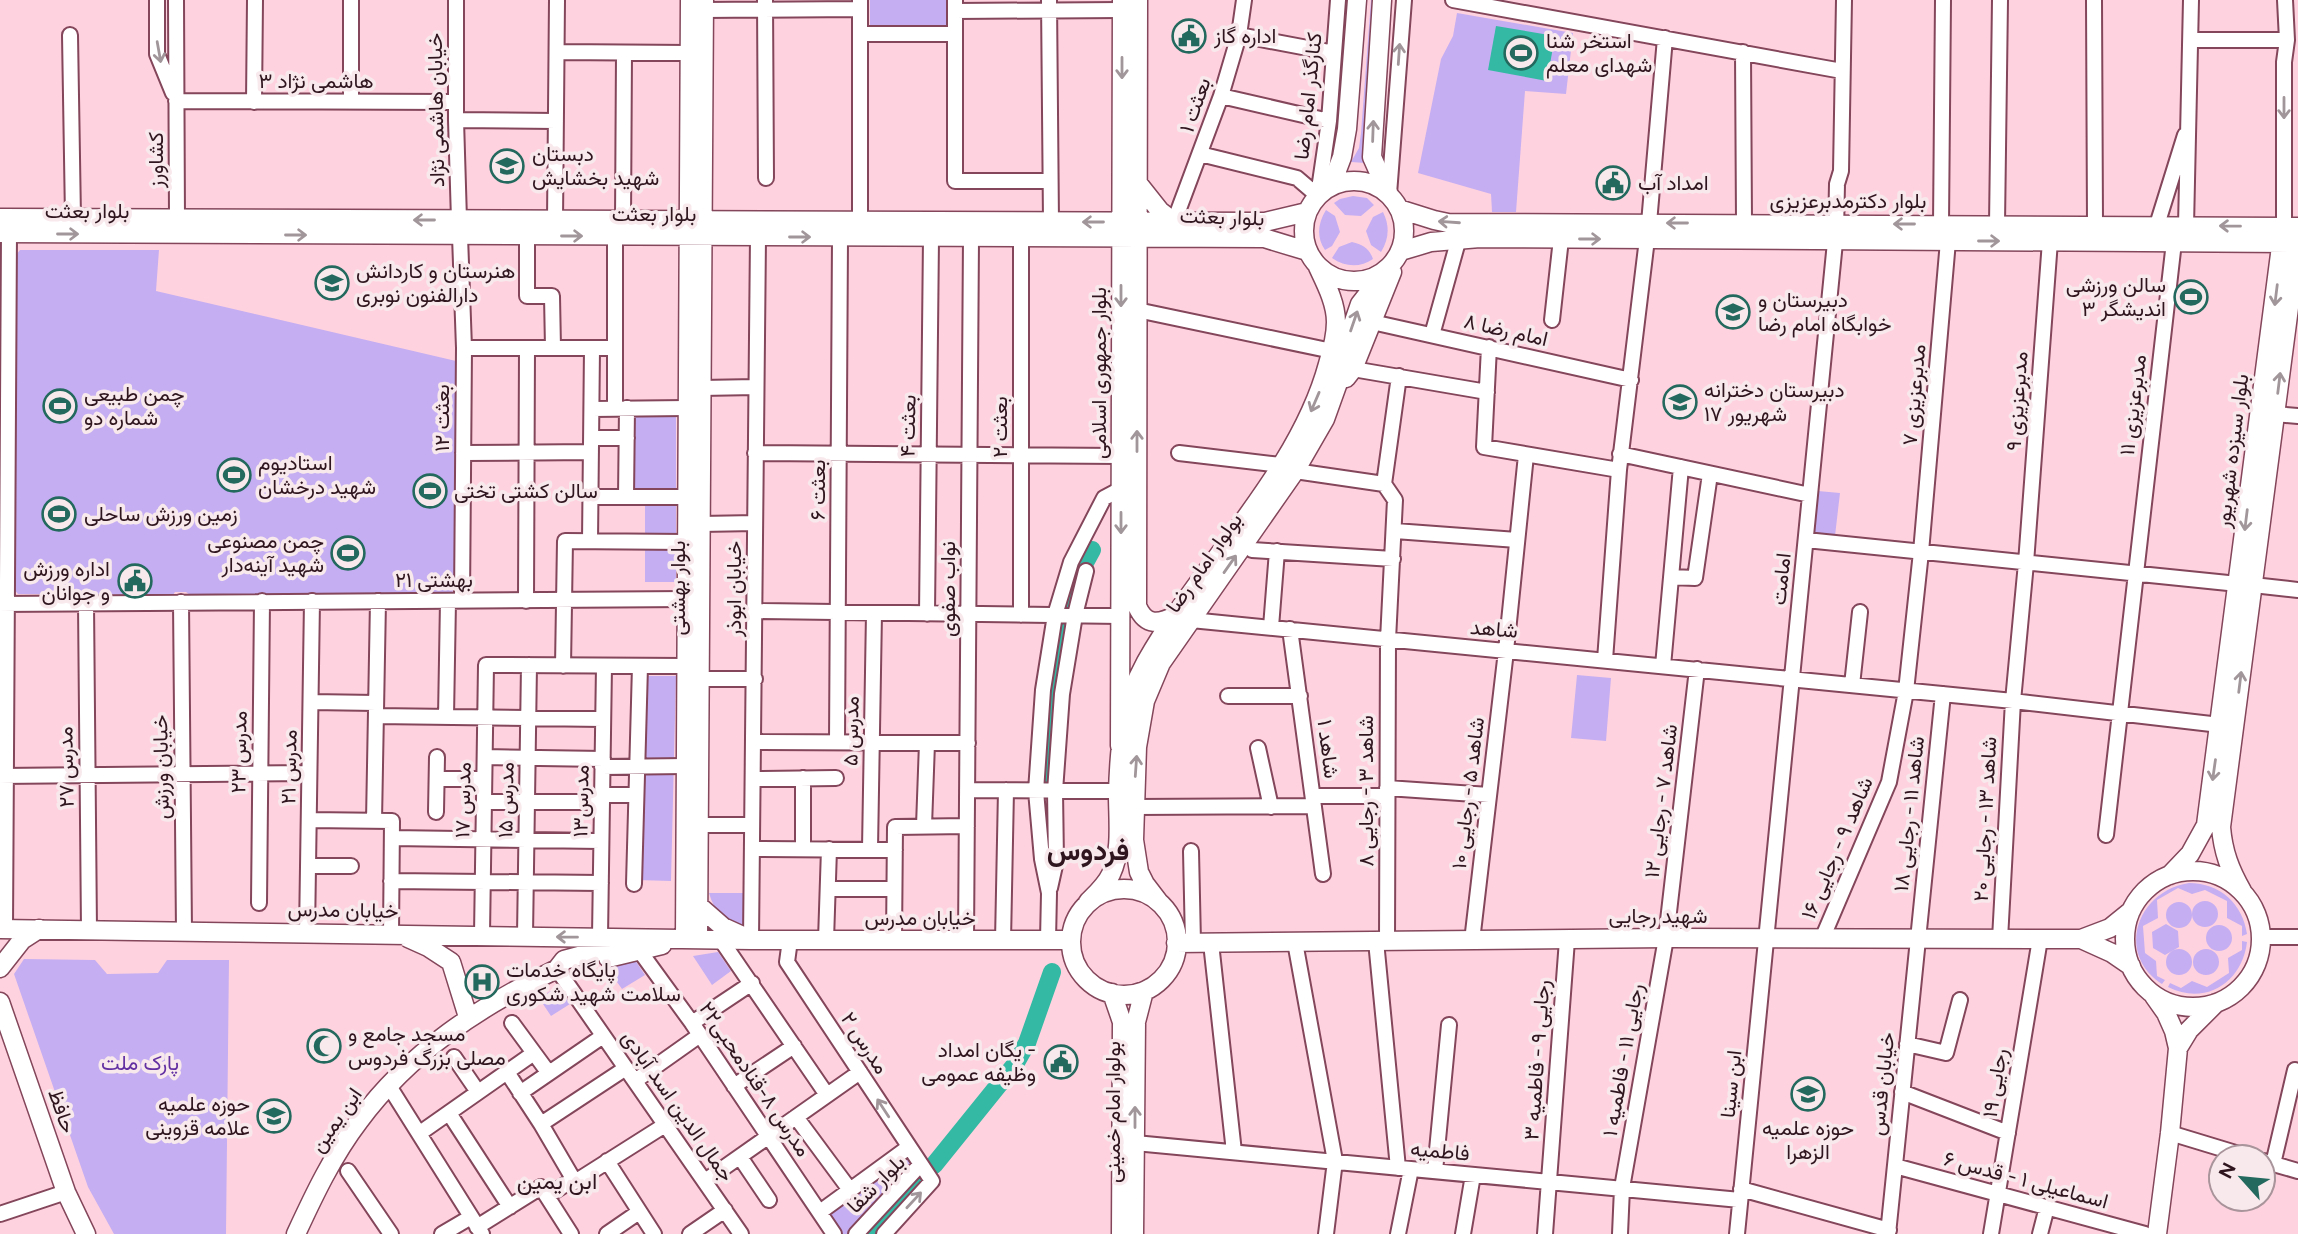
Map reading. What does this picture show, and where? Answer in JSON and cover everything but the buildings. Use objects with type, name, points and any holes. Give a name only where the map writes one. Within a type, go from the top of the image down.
[{"type":"main road","name":"بلوار جمهوری اسلامی","points":[[1120,746],[1121,616],[1137,310],[1129,230],[1137,182],[1138,0]]},
{"type":"main road","points":[[1357,0],[1347,129],[1342,157],[1324,191],[1307,212],[1303,238],[1307,251],[1318,267],[1331,277],[1346,282],[1362,282],[1376,277],[1396,258]]},
{"type":"main road","points":[[1337,389],[1353,369],[1404,237],[1404,223],[1372,157],[1382,0]]},
{"type":"main road","name":"بلوار بهشتی","points":[[691,939],[699,906],[692,887],[699,825],[701,388],[690,53],[699,3]]},
{"type":"main road","name":"بلوار بهشتی","points":[[691,939],[692,887],[686,766],[687,408],[696,229],[699,3]]},
{"type":"main road","name":"بلوار جمهوری اسلامی","points":[[1122,5],[1129,230],[1121,456],[1129,489],[1136,606],[1141,616],[1150,621],[1160,623],[1184,618]]},
{"type":"main road","points":[[1324,191],[1346,181],[1362,181],[1377,186],[1394,202]]},
{"type":"main road","points":[[1137,182],[1160,211],[1174,222]]},
{"type":"main road","name":"بلوار دکترمدبرعزیزی","points":[[1394,202],[1434,220],[1448,223],[1648,231],[1839,229]]},
{"type":"main road","name":"بلوار بعثت","points":[[696,229],[758,237],[1021,238],[1129,230],[1174,222],[1265,222],[1307,212]]},
{"type":"main road","name":"بلوار بعثت","points":[[3,228],[73,218],[177,227]]},
{"type":"main road","name":"بلوار بعثت","points":[[3,228],[459,228],[555,221],[619,229]]},
{"type":"main road","name":"بلوار بعثت","points":[[459,228],[527,236],[619,229],[696,229],[860,222],[1051,222],[1129,230],[1264,238],[1307,251]]},
{"type":"main road","name":"بلوار دکترمدبرعزیزی","points":[[1396,258],[1431,242],[1459,238],[1561,239],[1744,223],[1945,232],[2050,241],[2157,225],[2293,237]]},
{"type":"main road","name":"بلوار دکترمدبرعزیزی","points":[[1945,232],[1997,224],[2174,242],[2293,237]]},
{"type":"main road","name":"بلوار سیزده شهریور","points":[[2170,875],[2190,854],[2206,825],[2220,725],[2275,414],[2293,237]]},
{"type":"main road","name":"بلوار سیزده شهریور","points":[[2242,891],[2228,866],[2221,827],[2245,584],[2293,237]]},
{"type":"main road","name":"بولوار امام رضا","points":[[1158,901],[1145,884],[1136,858],[1137,747],[1145,701],[1184,618],[1325,419],[1337,389],[1349,336],[1360,304],[1396,258]]},
{"type":"main road","name":"بولوار امام رضا","points":[[1288,468],[1321,388],[1332,351],[1336,321],[1331,295],[1318,267]]},
{"type":"main road","name":"بولوار امام رضا","points":[[1088,902],[1112,872],[1118,840],[1120,746],[1127,708],[1135,685],[1156,646],[1184,618]]},
{"type":"main road","points":[[2157,1234],[2178,1048],[2166,1013],[2140,982],[2131,966],[2126,948],[2126,929],[2131,911],[2141,895],[2154,883],[2170,875],[2189,871],[2209,873],[2227,880],[2242,891],[2252,905],[2259,921],[2261,937],[2258,958],[2249,977],[2235,993],[2217,1003],[2189,1030],[2178,1048]]},
{"type":"main road","points":[[1131,889],[1158,901],[1169,913],[1175,928],[1194,943],[1174,959],[1157,983],[1143,991],[1128,995],[1112,993],[1095,986],[1082,974],[1073,958],[1071,940],[1073,926],[1088,902],[1108,891],[1131,889]]},
{"type":"main road","points":[[699,906],[723,927],[751,940]]},
{"type":"main road","name":"شهید رجایی","points":[[1194,943],[1666,938],[2081,939],[2110,928],[2131,911]]},
{"type":"main road","name":"خیابان مدرس","points":[[3,929],[721,940],[1071,940]]},
{"type":"main road","points":[[0,968],[22,940],[39,929]]},
{"type":"main road","points":[[391,934],[418,942],[451,962]]},
{"type":"main road","points":[[468,1017],[451,962],[460,942],[475,935]]},
{"type":"main road","name":"ابن یمین","points":[[296,1234],[333,1161],[359,1121],[426,1049],[491,1002],[557,969],[564,960],[596,950],[655,939]]},
{"type":"main road","name":"خیابان مدرس","points":[[557,969],[567,970],[691,939]]},
{"type":"main road","points":[[2081,939],[2112,953],[2131,966]]},
{"type":"main road","name":"بولوار امام خمینی","points":[[1134,1234],[1136,1022],[1143,991]]},
{"type":"main road","name":"بولوار امام خمینی","points":[[1112,993],[1122,1022],[1121,1234]]},
{"type":"main road","points":[[2152,994],[2172,1004],[2195,1007],[2217,1003]]},
{"type":"main road","name":"حافظ","points":[[0,1002],[66,1192],[86,1234]]},
{"type":"street","points":[[157,0],[157,54],[176,101]]},
{"type":"street","name":"کشاورز","points":[[176,0],[177,227]]},
{"type":"street","points":[[254,103],[255,0]]},
{"type":"street","points":[[351,0],[351,102]]},
{"type":"street","name":"خیابان هاشمی نژاد","points":[[456,0],[459,228]]},
{"type":"street","points":[[555,221],[557,0]]},
{"type":"street","name":"بعثت ۱","points":[[1174,222],[1221,96],[1240,35],[1244,0]]},
{"type":"street","name":"کنارگذر امام رضا","points":[[1324,191],[1338,0]]},
{"type":"street","points":[[1394,202],[1404,0]]},
{"type":"street","points":[[1453,0],[1842,71],[1844,0]]},
{"type":"street","name":"مدبرعزیزی ۷","points":[[1906,691],[1921,552],[1945,232],[1943,0]]},
{"type":"street","points":[[1997,224],[2000,0]]},
{"type":"street","points":[[2094,0],[2095,233]]},
{"type":"street","points":[[2186,226],[2191,0]]},
{"type":"street","name":"بلوار سیزده شهریور","points":[[2285,0],[2287,40],[2284,62],[2293,237]]},
{"type":"street","points":[[699,3],[860,4],[860,222]]},
{"type":"street","points":[[765,5],[766,178]]},
{"type":"street","points":[[1050,181],[955,181],[955,5],[1122,5]]},
{"type":"street","points":[[1049,5],[1051,222]]},
{"type":"street","points":[[860,34],[955,34]]},
{"type":"street","points":[[70,35],[73,218]]},
{"type":"street","points":[[1240,35],[1334,53]]},
{"type":"street","points":[[1605,660],[1620,454],[1648,231],[1665,38]]},
{"type":"street","points":[[2191,40],[2287,40],[2298,57]]},
{"type":"street","points":[[557,52],[690,53]]},
{"type":"street","points":[[1743,52],[1744,223]]},
{"type":"street","points":[[624,53],[615,348],[627,438],[626,496]]},
{"type":"street","name":"امامت","points":[[1766,939],[1810,495],[1839,229],[1847,184],[1841,171],[1842,71]]},
{"type":"street","points":[[1221,96],[1329,121]]},
{"type":"street","name":"هاشمی نژاد ۳","points":[[176,101],[456,102]]},
{"type":"street","points":[[2157,225],[2190,117]]},
{"type":"street","points":[[456,120],[556,121]]},
{"type":"street","points":[[1200,154],[1297,177],[1324,191]]},
{"type":"street","points":[[3,228],[3,929]]},
{"type":"street","name":"بعثت ۱۲","points":[[446,717],[463,453],[464,348],[459,228]]},
{"type":"street","points":[[527,236],[527,296],[552,296],[553,348]]},
{"type":"street","name":"خیابان ابوذر","points":[[751,940],[758,237]]},
{"type":"street","name":"بعثت ۶","points":[[837,742],[840,237]]},
{"type":"street","name":"بعثت ۴","points":[[927,614],[931,238]]},
{"type":"street","name":"نواب صفوی","points":[[966,941],[971,238]]},
{"type":"street","name":"بعثت ۲","points":[[1021,238],[1021,615]]},
{"type":"street","points":[[1432,335],[1459,238]]},
{"type":"street","points":[[1552,320],[1561,239]]},
{"type":"street","name":"مدبرعزیزی ۹","points":[[2012,701],[2026,563],[2050,241]]},
{"type":"street","name":"مدبرعزیزی ۱۱","points":[[2106,835],[2174,242]]},
{"type":"street","points":[[1137,310],[1332,351]]},
{"type":"street","name":"امام رضا ۸","points":[[1372,322],[1631,380]]},
{"type":"street","points":[[464,348],[615,348]]},
{"type":"street","points":[[526,601],[527,348]]},
{"type":"street","points":[[590,541],[593,348]]},
{"type":"street","points":[[1489,348],[1484,447],[1619,470]]},
{"type":"street","points":[[1353,369],[1486,392]]},
{"type":"street","points":[[1179,453],[1384,484],[1399,376]]},
{"type":"street","points":[[701,388],[756,387]]},
{"type":"street","points":[[592,408],[687,408]]},
{"type":"street","points":[[2275,414],[2298,416]]},
{"type":"street","points":[[463,453],[527,452],[627,438]]},
{"type":"street","points":[[755,453],[1121,456]]},
{"type":"street","points":[[1620,454],[1810,495]]},
{"type":"street","name":"شاهد ۵ - رجایی ۱۰","points":[[1472,941],[1526,455]]},
{"type":"street","points":[[1663,666],[1681,467]]},
{"type":"street","points":[[1671,576],[1695,578],[1710,474]]},
{"type":"street","name":"شاهد ۳ - رجایی ۸","points":[[1384,484],[1395,500],[1388,640],[1382,941],[1404,1168],[1398,1234]]},
{"type":"street","points":[[1049,893],[1042,859],[1036,790],[1043,690],[1055,615],[1071,562],[1085,530],[1104,498],[1129,489]]},
{"type":"street","points":[[590,496],[688,497]]},
{"type":"street","points":[[701,524],[755,523]]},
{"type":"street","points":[[1395,531],[1517,540]]},
{"type":"street","points":[[1806,540],[2298,590]]},
{"type":"street","points":[[563,666],[565,541],[687,542]]},
{"type":"street","points":[[1252,550],[1393,559]]},
{"type":"street","points":[[1271,627],[1277,551]]},
{"type":"street","points":[[1048,940],[1049,893],[1056,861],[1055,791],[1062,694],[1075,615],[1086,571]]},
{"type":"street","name":"بهشتی ۲۱","points":[[4,604],[688,599]]},
{"type":"street","name":"مدرس ۲۳","points":[[259,903],[262,601]]},
{"type":"street","name":"مدرس ۲۱","points":[[307,933],[312,601]]},
{"type":"street","points":[[374,821],[378,601]]},
{"type":"street","name":"خیابان ورزش","points":[[181,602],[184,931]]},
{"type":"street","name":"مدرس ۲۷","points":[[86,603],[89,930]]},
{"type":"street","points":[[754,611],[1121,616]]},
{"type":"street","points":[[1852,685],[1860,612]]},
{"type":"street","name":"مدرس ۵","points":[[870,849],[874,613]]},
{"type":"street","name":"شاهد","points":[[1184,618],[2012,701],[2220,725]]},
{"type":"street","name":"شاهد ۱","points":[[1290,629],[1323,874]]},
{"type":"street","name":"مدرس ۱۷","points":[[475,935],[482,882],[486,665],[529,665]]},
{"type":"street","points":[[529,665],[687,666]]},
{"type":"street","name":"مدرس ۱۵","points":[[525,936],[529,665]]},
{"type":"street","name":"مدرس۱۳","points":[[600,937],[604,666]]},
{"type":"street","points":[[634,884],[640,666]]},
{"type":"street","name":"شاهد ۷ - رجایی ۱۲","points":[[1666,938],[1697,669]]},
{"type":"street","points":[[700,679],[755,679]]},
{"type":"street","name":"شاهد ۹ - رجایی ۱۶","points":[[1822,939],[1889,782],[1906,691]]},
{"type":"street","name":"شاهد ۱۱ - رجایی ۱۸","points":[[1917,939],[1943,694]]},
{"type":"street","points":[[1228,696],[1300,696]]},
{"type":"street","name":"شاهد ۱۳ - رجایی ۲۰","points":[[2000,939],[2012,701]]},
{"type":"street","points":[[311,702],[446,717],[603,719]]},
{"type":"street","points":[[754,742],[968,743]]},
{"type":"street","points":[[924,826],[927,743]]},
{"type":"street","points":[[1258,748],[1271,807]]},
{"type":"street","points":[[436,812],[437,757]]},
{"type":"street","points":[[485,757],[637,766],[686,766]]},
{"type":"street","points":[[3,776],[309,772]]},
{"type":"street","points":[[803,778],[803,849]]},
{"type":"street","points":[[754,779],[836,778]]},
{"type":"street","points":[[437,779],[484,779]]},
{"type":"street","points":[[967,790],[1118,791]]},
{"type":"street","points":[[1003,941],[1006,790]]},
{"type":"street","points":[[1135,807],[1271,807],[1387,792],[1489,794]]},
{"type":"street","points":[[484,802],[602,799],[636,795]]},
{"type":"street","points":[[309,820],[392,821],[391,934]]},
{"type":"street","points":[[699,825],[752,825]]},
{"type":"street","points":[[894,940],[895,827],[967,826]]},
{"type":"street","points":[[392,838],[601,841]]},
{"type":"street","points":[[752,849],[895,850]]},
{"type":"street","points":[[826,940],[829,849]]},
{"type":"street","points":[[1191,851],[1194,943],[1234,1152]]},
{"type":"street","points":[[308,866],[351,866]]},
{"type":"street","points":[[391,881],[601,883]]},
{"type":"street","points":[[828,889],[894,889]]},
{"type":"street","points":[[2261,937],[2298,937]]},
{"type":"street","name":"رجایی ۱۱ - فاطمیه ۱","points":[[1620,1234],[1622,1188],[1666,938]]},
{"type":"street","name":"ابن سینا","points":[[1737,1234],[1766,939]]},
{"type":"street","name":"خیابان قدس","points":[[1888,1232],[1917,939]]},
{"type":"street","name":"رجایی ۱۹","points":[[1991,1234],[2040,939]]},
{"type":"street","points":[[721,940],[827,1095]]},
{"type":"street","name":"مدرس ۲","points":[[790,940],[787,962],[920,1165]]},
{"type":"street","name":"رجایی ۹ - فاطمیه ۳","points":[[1545,1234],[1567,940]]},
{"type":"street","points":[[1295,942],[1335,1161],[1326,1234]]},
{"type":"street","name":"مدرس ۸-قنادمحبی۲۲","points":[[639,950],[696,1029],[834,1234]]},
{"type":"street","name":"جمال الدین اسد آبادی","points":[[557,969],[741,1234]]},
{"type":"street","points":[[635,1081],[752,983]]},
{"type":"street","points":[[1907,1044],[1946,1053],[1960,1000]]},
{"type":"street","points":[[512,1023],[548,1072]]},
{"type":"street","points":[[1435,1171],[1449,1025]]},
{"type":"street","points":[[520,1093],[603,1036]]},
{"type":"street","points":[[734,1086],[794,1046]]},
{"type":"street","points":[[420,1133],[534,1053]]},
{"type":"street","points":[[454,1057],[478,1092]]},
{"type":"street","points":[[541,1124],[626,1068]]},
{"type":"street","points":[[2274,1143],[2295,1070]]},
{"type":"street","points":[[507,1072],[575,1181]]},
{"type":"street","points":[[705,1181],[860,1072]]},
{"type":"street","points":[[389,1086],[477,1226]]},
{"type":"street","points":[[1902,1092],[2008,1133]]},
{"type":"street","points":[[449,1112],[510,1207]]},
{"type":"street","points":[[796,1117],[850,1190]]},
{"type":"street","points":[[442,1234],[477,1226],[510,1207],[575,1181],[664,1125]]},
{"type":"street","points":[[2170,1133],[2207,1144]]},
{"type":"street","name":"فاطمیه","points":[[1135,1143],[1550,1183],[1741,1194],[1888,1232]]},
{"type":"street","points":[[820,1212],[909,1147]]},
{"type":"street","points":[[740,1157],[769,1200]]},
{"type":"street","points":[[607,1161],[654,1234]]},
{"type":"street","name":"بلوار شفا","points":[[856,1234],[920,1165],[932,1181],[894,1228],[884,1234]]},
{"type":"street","points":[[2277,1165],[2298,1171]]},
{"type":"street","name":"اسماعیلی ۱ - قدس ۶","points":[[1895,1166],[2145,1234]]},
{"type":"street","points":[[348,1171],[391,1234]]},
{"type":"street","points":[[1463,1234],[1473,1175]]},
{"type":"street","points":[[0,1214],[66,1192]]},
{"type":"street","points":[[544,1192],[571,1234]]},
{"type":"street","points":[[2040,1234],[2047,1208]]},
{"type":"street","points":[[690,1234],[725,1210]]},
{"type":"street","points":[[607,1234],[639,1212]]},
{"type":"green space","points":[[870,0],[948,0],[948,28],[870,27]]},
{"type":"green space","points":[[1371,0],[1376,0],[1365,163],[1351,162],[1359,148],[1361,133]]},
{"type":"green space","points":[[1457,13],[1573,33],[1566,94],[1525,91],[1516,212],[1492,212],[1491,194],[1418,173],[1441,59],[1453,36]]},
{"type":"green space","points":[[1353,196],[1367,198],[1374,205],[1361,216],[1345,215],[1334,203]]},
{"type":"green space","points":[[1326,210],[1335,216],[1340,232],[1332,246],[1325,250],[1319,230]]},
{"type":"green space","points":[[1383,212],[1388,232],[1381,252],[1371,245],[1366,231],[1373,217]]},
{"type":"green space","points":[[1352,242],[1365,247],[1373,259],[1352,265],[1332,258],[1339,247]]},
{"type":"green space","name":"استادیوم شهید درخشان","points":[[20,250],[159,250],[156,291],[456,361],[454,589],[449,597],[190,595],[186,592],[175,592],[173,595],[18,594],[13,588],[16,255]]},
{"type":"green space","points":[[635,417],[676,417],[676,582],[645,582],[645,490],[635,490]]},
{"type":"green space","points":[[1818,491],[1840,493],[1835,536],[1814,534]]},
{"type":"green space","points":[[1577,675],[1611,678],[1606,741],[1571,738]]},
{"type":"green space","points":[[642,676],[676,676],[671,881],[637,880]]},
{"type":"green space","points":[[2189,883],[2211,887],[2228,897],[2241,913],[2247,934],[2242,936],[2242,926],[2227,918],[2227,901],[2205,890],[2192,894],[2178,888],[2157,900],[2158,918],[2143,926],[2145,953],[2156,961],[2157,976],[2165,980],[2162,984],[2148,971],[2139,957],[2136,941],[2138,925],[2156,898],[2171,888]]},
{"type":"green space","points":[[709,893],[747,893],[747,929],[722,916]]},
{"type":"green space","points":[[2205,901],[2214,905],[2218,914],[2214,923],[2205,927],[2196,923],[2192,914],[2196,905]]},
{"type":"green space","points":[[2179,902],[2188,906],[2192,915],[2188,924],[2179,928],[2170,924],[2166,915],[2170,906]]},
{"type":"green space","points":[[2166,924],[2178,931],[2179,947],[2165,955],[2153,948],[2152,932]]},
{"type":"green space","points":[[2219,925],[2228,929],[2232,938],[2228,947],[2219,951],[2210,947],[2206,938],[2210,929]]},
{"type":"green space","points":[[2242,941],[2247,942],[2238,969],[2220,987],[2195,994],[2168,987],[2170,983],[2181,988],[2192,981],[2207,987],[2229,973],[2228,958],[2242,950]]},
{"type":"green space","points":[[2179,949],[2188,953],[2192,962],[2188,971],[2179,975],[2170,971],[2166,962],[2170,953]]},
{"type":"green space","points":[[2206,949],[2215,953],[2219,962],[2215,971],[2206,975],[2197,971],[2193,962],[2197,953]]},
{"type":"green space","points":[[718,952],[731,971],[712,985],[693,956]]},
{"type":"green space","name":"پارک ملت","points":[[24,959],[95,960],[107,974],[158,973],[167,960],[229,960],[226,1234],[114,1234],[88,1187],[14,974]]},
{"type":"green space","points":[[635,960],[645,975],[622,989],[607,968]]},
{"type":"green space","points":[[559,986],[570,1004],[551,1016],[539,998]]},
{"type":"green space","points":[[906,1156],[914,1167],[848,1234],[840,1234],[825,1213]]},
{"type":"shaded area","name":"استخر شنا شهدای معلم","points":[[1496,26],[1555,36],[1547,81],[1488,70]]},
{"type":"waterway","points":[[1067,607],[1075,581],[1092,550]]},
{"type":"waterway","points":[[1043,786],[1051,693],[1064,625]]},
{"type":"waterway","points":[[934,1165],[1014,1066],[1027,1043],[1052,972]]},
{"type":"waterway","points":[[873,1234],[918,1182]]},
{"type":"place","name":"اداره گاز","points":[[1189,36]]},
{"type":"place","name":"استخر شنا شهدای معلم","points":[[1521,53]]},
{"type":"place","name":"دبستان شهید بخشایش","points":[[507,166]]},
{"type":"place","name":"امداد آب","points":[[1613,183]]},
{"type":"place","name":"هنرستان و کاردانش دارالفنون نوبری","points":[[332,283]]},
{"type":"place","name":"سالن ورزشی اندیشگر ۳","points":[[2191,297]]},
{"type":"place","name":"دبیرستان و خوابگاه امام رضا","points":[[1733,312]]},
{"type":"place","name":"دبیرستان دخترانه ۱۷ شهریور","points":[[1680,402]]},
{"type":"place","name":"چمن طبیعی شماره دو","points":[[60,406]]},
{"type":"place","name":"استادیوم شهید درخشان","points":[[234,475]]},
{"type":"place","name":"سالن کشتی تختی","points":[[430,491]]},
{"type":"place","name":"زمین ورزش ساحلی","points":[[59,514]]},
{"type":"place","name":"چمن مصنوعی شهید آینه‌دار","points":[[348,553]]},
{"type":"place","name":"اداره ورزش و جوانان","points":[[135,581]]},
{"type":"place","name":"پایگاه خدمات سلامت شهید شکوری","points":[[482,982]]},
{"type":"place","name":"مسجد جامع و مصلی بزرگ فردوس","points":[[324,1046]]},
{"type":"place","name":"یگان امداد - وظیفه عمومی","points":[[1061,1062]]},
{"type":"place","name":"حوزه علمیه الزهرا","points":[[1808,1094]]},
{"type":"place","name":"حوزه علمیه علامه قزوینی","points":[[274,1116]]},
{"type":"district","name":"فردوس","points":[[1088,850]]},
{"type":"district","name":"ابن یمین","points":[[557,1181]]}]
